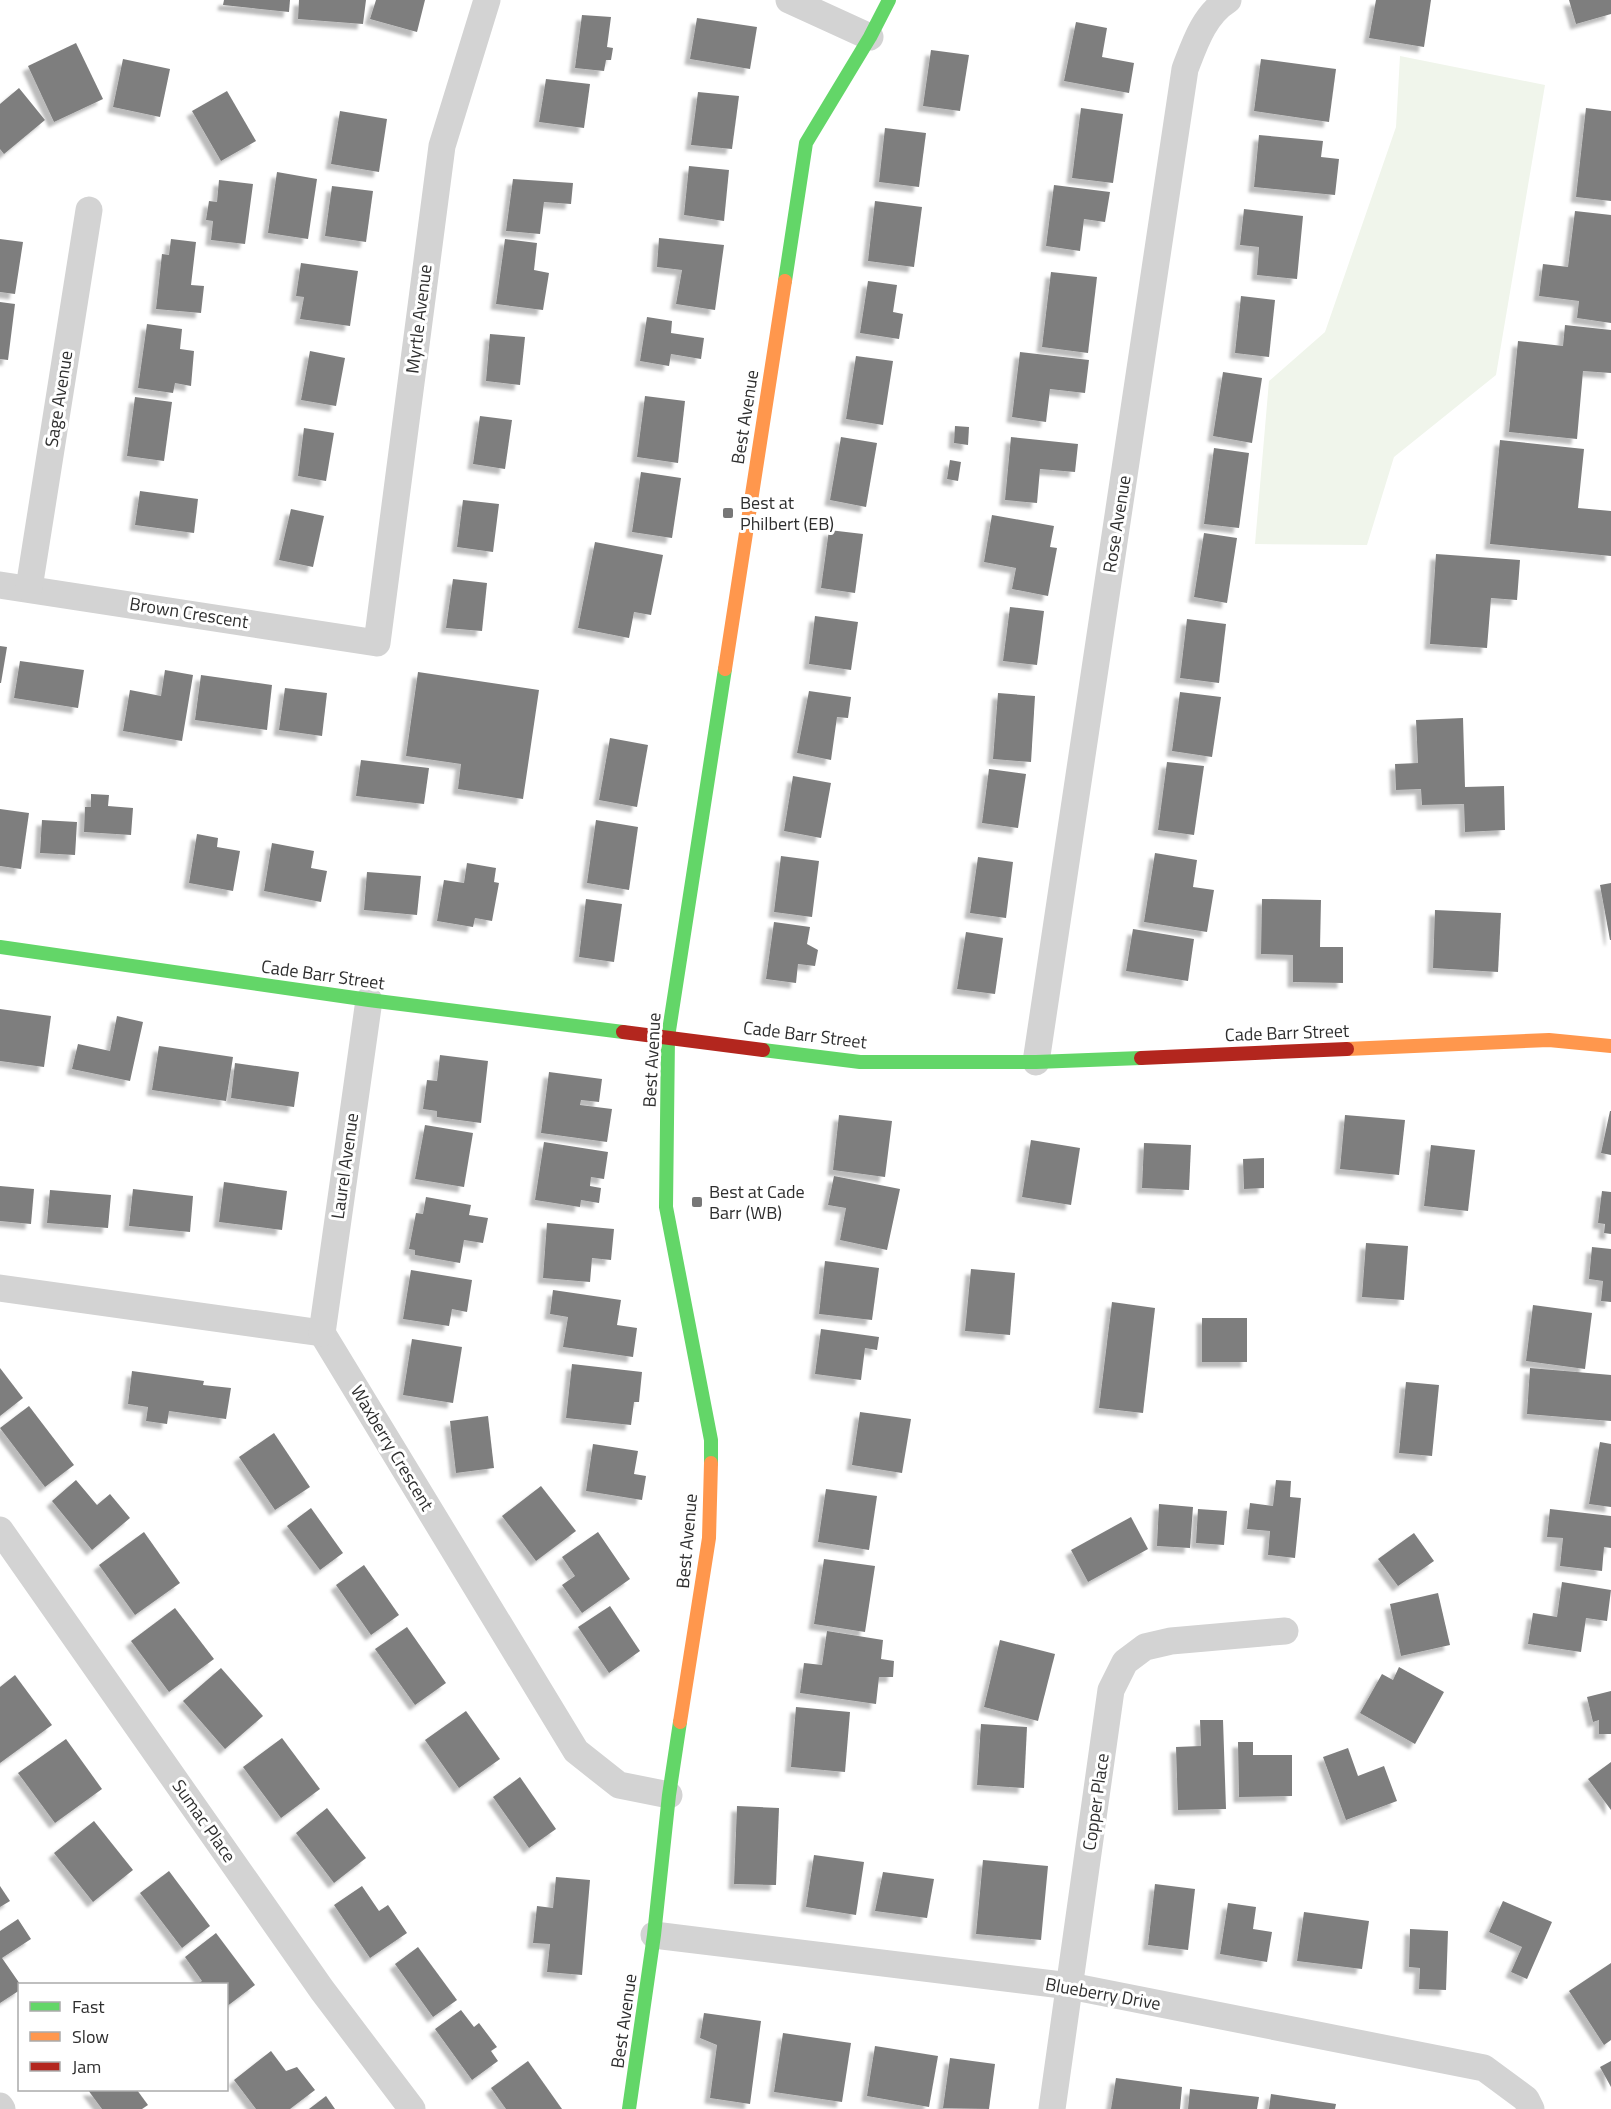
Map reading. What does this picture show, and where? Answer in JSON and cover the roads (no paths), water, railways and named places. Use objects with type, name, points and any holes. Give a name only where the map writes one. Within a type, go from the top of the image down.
[{"type":"street","name":"Myrtle Avenue","points":[[377,643],[442,146],[487,0]]},
{"type":"street","points":[[789,0],[870,37]]},
{"type":"street","name":"Best Avenue","points":[[629,2109],[654,1935],[669,1796],[709,1538],[711,1440],[666,1207],[668,1037],[806,143],[870,37],[889,0]]},
{"type":"street","name":"Rose Avenue","points":[[1036,1062],[1185,69],[1198,34],[1219,6],[1228,0]]},
{"type":"street","name":"Sage Avenue","points":[[29,588],[89,210]]},
{"type":"street","name":"Brown Crescent","points":[[0,585],[377,643]]},
{"type":"street","name":"Cade Barr Street","points":[[0,947],[369,1000],[860,1062],[1036,1062],[1549,1040],[1611,1046]]},
{"type":"street","name":"Laurel Avenue","points":[[322,1333],[369,1000]]},
{"type":"street","points":[[0,1288],[322,1333]]},
{"type":"street","name":"Waxberry Crescent","points":[[322,1333],[576,1751],[619,1785],[669,1796]]},
{"type":"street","name":"Sumac Place","points":[[0,1530],[322,1990],[412,2109]]},
{"type":"street","name":"Copper Place","points":[[1052,2109],[1111,1690],[1125,1662],[1144,1647],[1171,1641],[1285,1631]]},
{"type":"street","name":"Blueberry Drive","points":[[654,1935],[1070,1986],[1484,2068],[1527,2099],[1531,2109]]},
{"type":"place","name":"Best at Philbert (EB)","points":[[728,513]]},
{"type":"place","name":"Best at Cade Barr (WB)","points":[[697,1202]]}]
